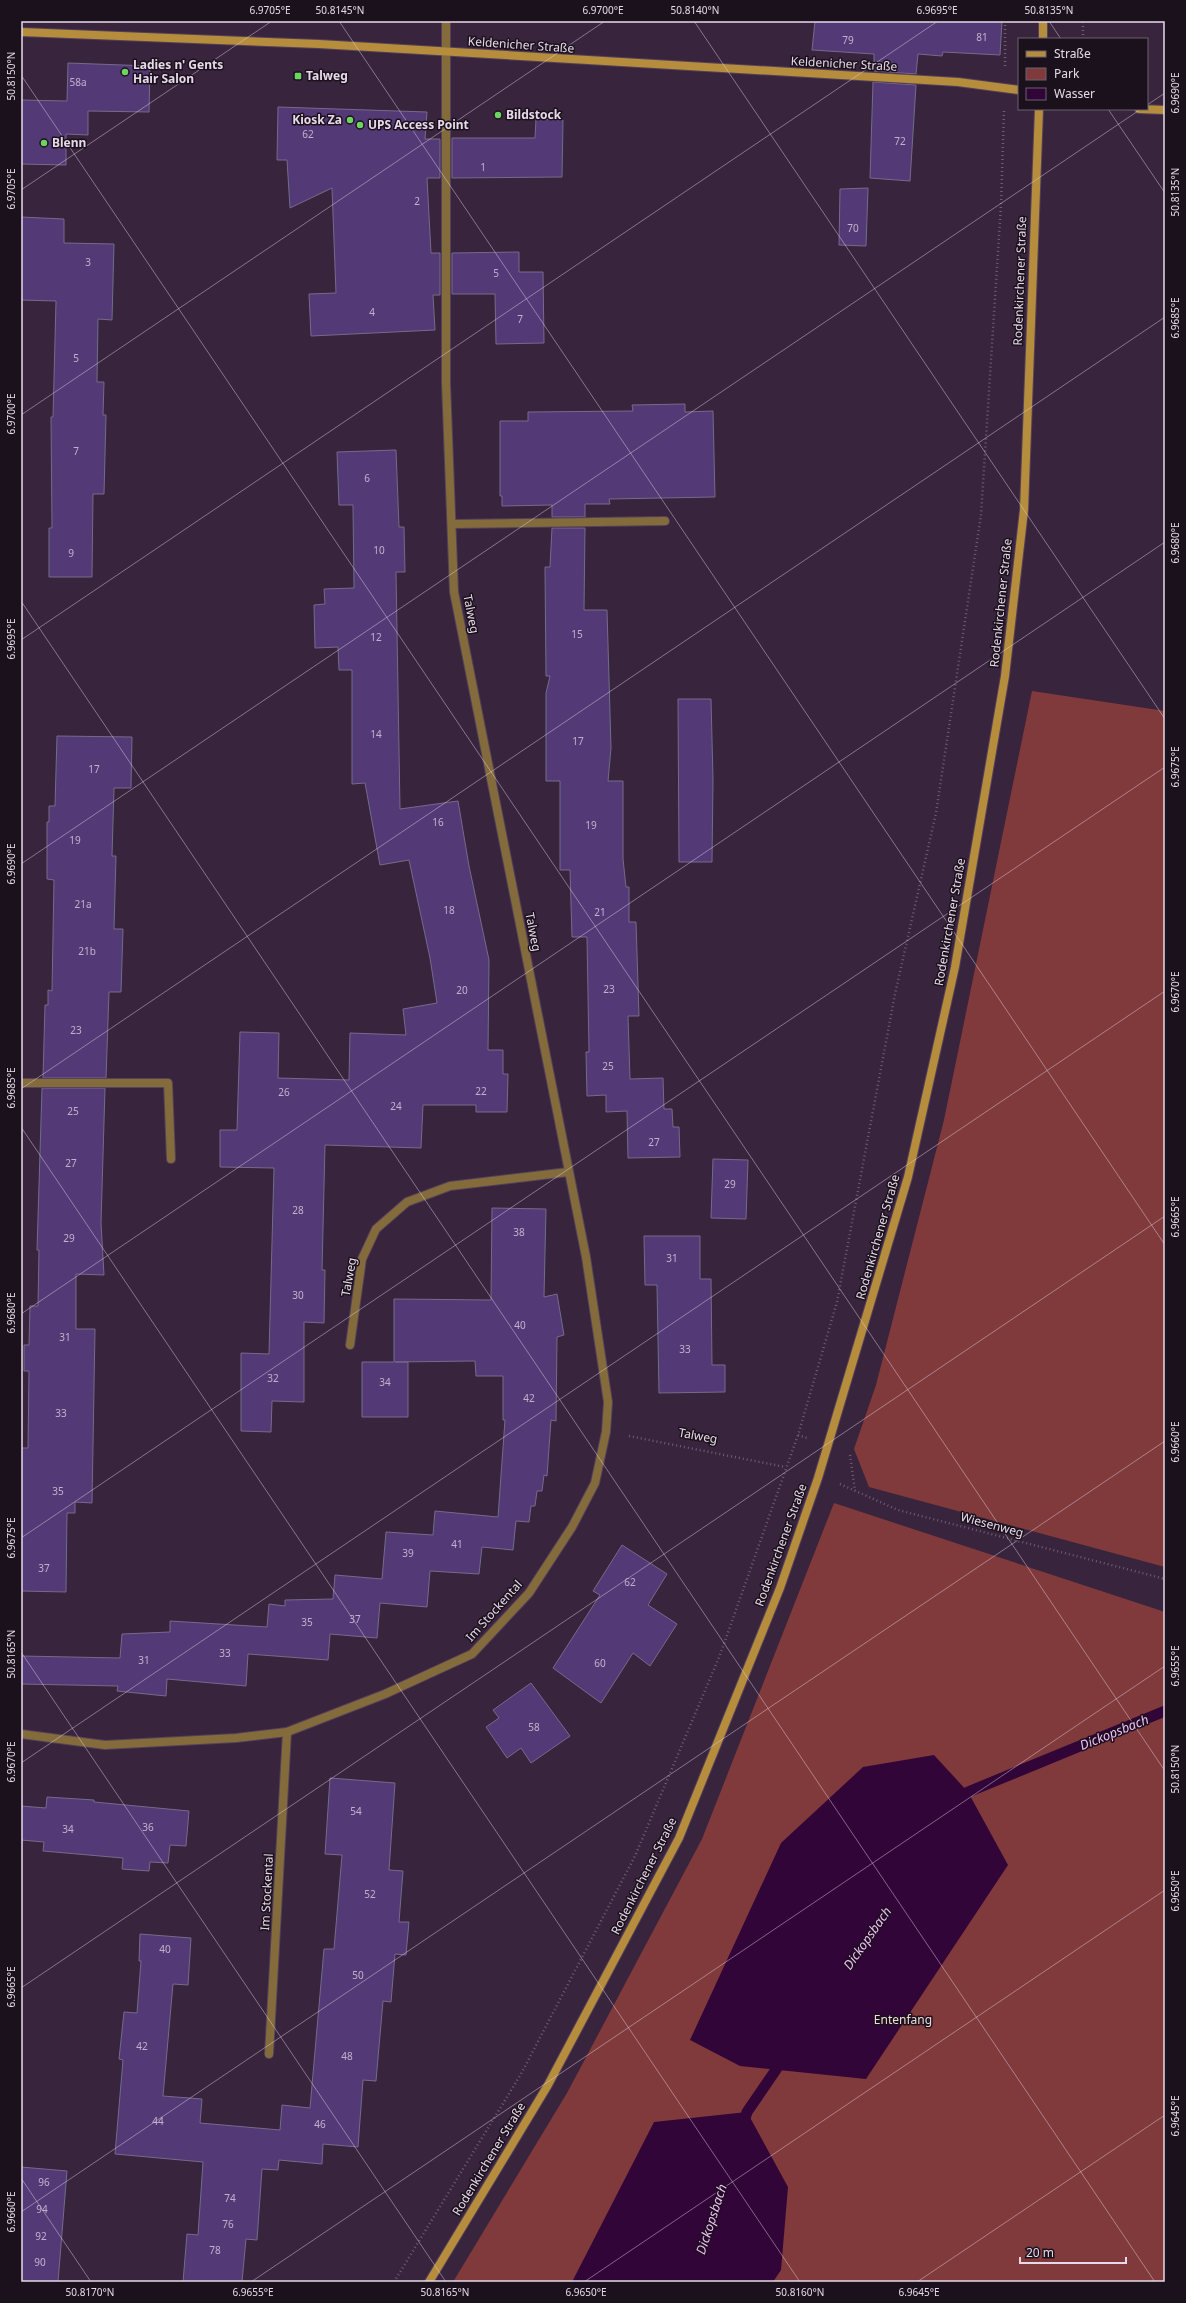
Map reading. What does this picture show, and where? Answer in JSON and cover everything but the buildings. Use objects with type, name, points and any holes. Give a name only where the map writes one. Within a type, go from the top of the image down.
[{"type":"main road","points":[[1042,38],[1043,21]]},
{"type":"main road","name":"Keldenicher Straße","points":[[21,32],[446,51],[1005,86],[1018,90]]},
{"type":"main road","points":[[1148,109],[1165,110]]},
{"type":"main road","name":"Rodenkirchener Straße","points":[[429,2282],[548,2085],[679,1838],[780,1588],[818,1478],[908,1177],[955,967],[1005,676],[1024,510],[1039,110]]},
{"type":"street","name":"Talweg","points":[[446,21],[446,383],[454,592],[586,1257],[608,1402]]},
{"type":"street","points":[[452,524],[664,521]]},
{"type":"street","points":[[21,1083],[168,1083],[171,1159]]},
{"type":"street","name":"Talweg","points":[[350,1345],[362,1260],[376,1230],[407,1202],[450,1186],[568,1172]]},
{"type":"street","name":"Im Stockental","points":[[21,1734],[105,1746],[236,1738],[287,1732],[385,1694],[472,1654],[529,1593],[572,1527],[595,1483],[606,1432],[608,1402]]},
{"type":"street","name":"Im Stockental","points":[[269,2054],[287,1732]]},
{"type":"path","points":[[394,2282],[521,2074],[635,1856],[720,1655],[785,1467],[798,1435],[837,1302],[895,994],[936,813],[981,515],[1001,205],[1005,86],[1005,21]]},
{"type":"path","points":[[1083,21],[1083,38]]},
{"type":"path","name":"Talweg","points":[[606,1432],[758,1460],[785,1467]]},
{"type":"path","name":"Wiesenweg","points":[[818,1478],[844,1486],[898,1510],[1165,1579]]},
{"type":"green space","points":[[1032,691],[1165,711],[1165,1567],[869,1487],[854,1449],[876,1385],[944,1120]]},
{"type":"green space","name":"Entenfang","points":[[834,1503],[1165,1612],[1165,2282],[453,2282],[567,2093],[702,1839]]},
{"type":"water","points":[[934,1755],[968,1792],[1008,1865],[866,2079],[740,2066],[690,2040],[781,1843],[863,1767]]},
{"type":"water","points":[[747,2112],[788,2187],[781,2270],[773,2282],[572,2282],[654,2122]]},
{"type":"waterway","name":"Dickopsbach","points":[[960,1804],[968,1792],[1165,1711]]},
{"type":"waterway","name":"Dickopsbach","points":[[742,2127],[747,2112],[784,2058]]},
{"type":"place","name":"Ladies n' Gents Hair Salon","points":[[125,72]]},
{"type":"place","name":"Talweg","points":[[298,76]]},
{"type":"place","name":"Bildstock","points":[[498,115]]},
{"type":"place","name":"Kiosk Za","points":[[350,120]]},
{"type":"place","name":"UPS Access Point","points":[[360,125]]},
{"type":"place","name":"Blenn","points":[[44,143]]}]
